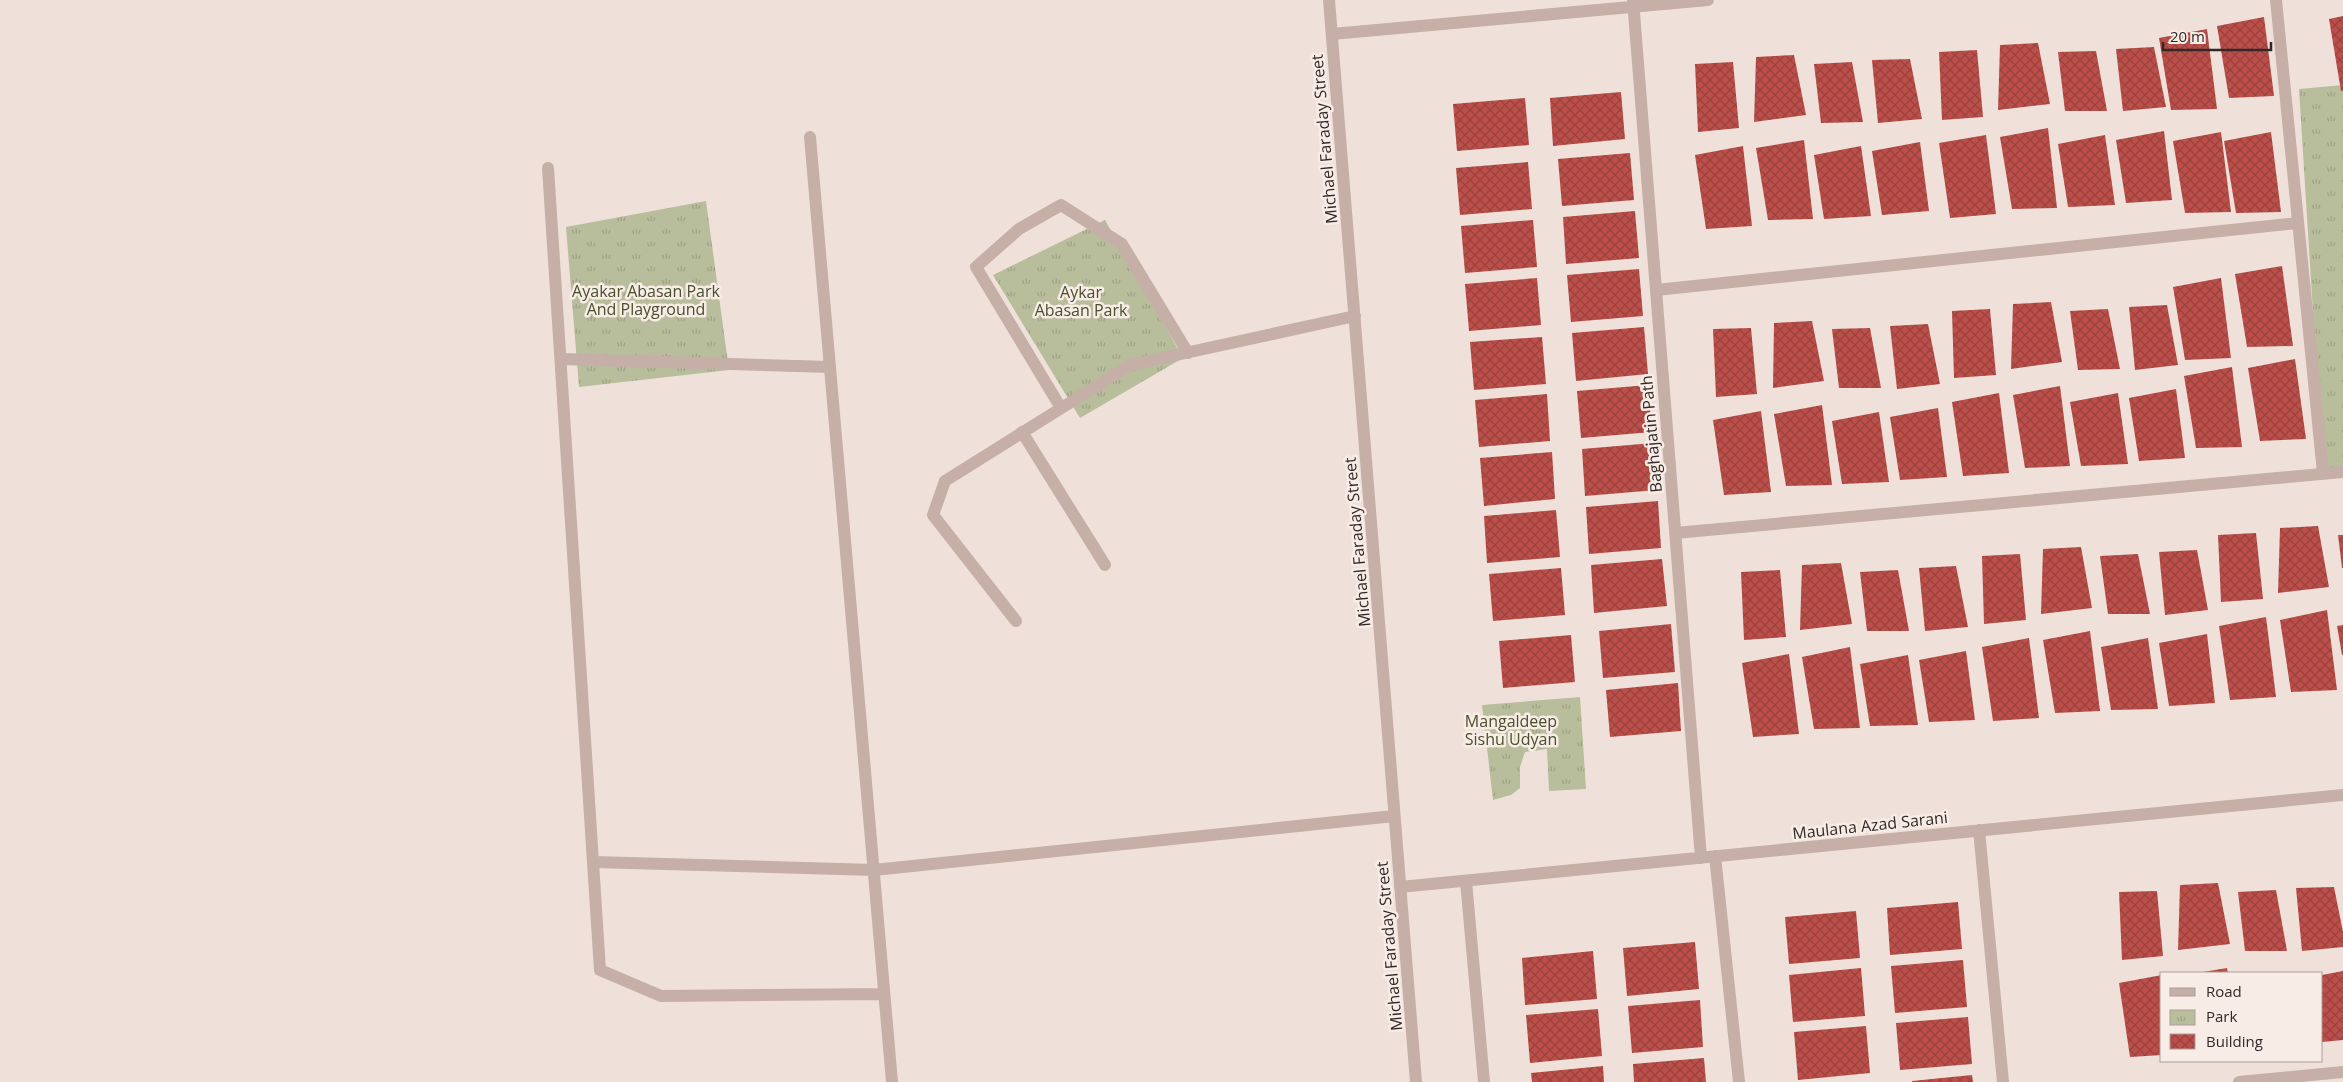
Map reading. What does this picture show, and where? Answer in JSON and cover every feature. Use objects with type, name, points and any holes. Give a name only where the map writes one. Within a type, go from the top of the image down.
[{"type":"street","name":"Michael Faraday Street","points":[[1329,0],[1416,1082]]},
{"type":"street","points":[[1332,34],[1634,3],[1708,0]]},
{"type":"street","points":[[2276,0],[2323,474]]},
{"type":"street","name":"Baghajatin Path","points":[[1634,3],[1701,858]]},
{"type":"street","points":[[810,137],[892,1082]]},
{"type":"street","points":[[548,168],[600,970],[661,996],[884,994]]},
{"type":"street","points":[[1061,408],[976,267],[1019,229],[1061,205],[1122,244],[1188,353]]},
{"type":"street","points":[[1656,290],[2298,223]]},
{"type":"street","points":[[1016,621],[933,515],[944,481],[1130,365],[1355,316]]},
{"type":"street","points":[[561,359],[830,367]]},
{"type":"street","points":[[1022,432],[1105,565]]},
{"type":"street","points":[[1675,533],[2343,472]]},
{"type":"street","name":"Maulana Azad Sarani","points":[[1400,887],[2343,795]]},
{"type":"street","points":[[593,862],[874,870],[1394,816]]},
{"type":"street","points":[[1979,830],[2003,1082]]},
{"type":"street","points":[[1715,856],[1739,1082]]},
{"type":"street","points":[[1466,880],[1484,1082]]},
{"type":"street","points":[[2240,1082],[2343,1072]]},
{"type":"green space","points":[[2343,85],[2343,471],[2323,473],[2299,89]]},
{"type":"green space","name":"Ayakar Abasan Park And Playground","points":[[706,201],[729,370],[579,387],[566,227]]},
{"type":"green space","name":"Aykar Abasan Park","points":[[1105,220],[1183,358],[1080,418],[993,275]]},
{"type":"green space","name":"Mangaldeep Sishu Udyan","points":[[1580,697],[1586,789],[1549,791],[1547,749],[1525,752],[1520,767],[1520,788],[1511,795],[1493,800],[1482,705]]},
{"type":"building","points":[[2343,16],[2343,91],[2341,91],[2329,19]]},
{"type":"building","points":[[2264,17],[2274,96],[2229,98],[2217,26]]},
{"type":"building","points":[[2207,29],[2217,109],[2171,110],[2159,38]]},
{"type":"building","points":[[2038,43],[2050,104],[1998,110],[2000,45]]},
{"type":"building","points":[[2154,47],[2166,107],[2123,111],[2116,49]]},
{"type":"building","points":[[1977,50],[1983,117],[1942,120],[1939,52]]},
{"type":"building","points":[[2096,51],[2107,111],[2065,111],[2058,52]]},
{"type":"building","points":[[1794,55],[1806,115],[1754,122],[1756,57]]},
{"type":"building","points":[[1910,59],[1922,119],[1878,123],[1872,60]]},
{"type":"building","points":[[1733,62],[1739,128],[1698,132],[1695,64]]},
{"type":"building","points":[[1852,62],[1863,122],[1821,123],[1814,64]]},
{"type":"building","points":[[1621,92],[1625,139],[1553,146],[1550,98]]},
{"type":"building","points":[[1525,98],[1529,145],[1457,151],[1453,104]]},
{"type":"building","points":[[2048,128],[2057,208],[2012,209],[2000,137]]},
{"type":"building","points":[[2164,131],[2172,200],[2126,203],[2116,140]]},
{"type":"building","points":[[2221,132],[2231,212],[2185,213],[2173,141]]},
{"type":"building","points":[[2271,132],[2281,212],[2236,213],[2224,141]]},
{"type":"building","points":[[1986,135],[1996,214],[1950,218],[1939,143]]},
{"type":"building","points":[[2105,135],[2115,205],[2068,207],[2058,144]]},
{"type":"building","points":[[1804,140],[1813,219],[1768,220],[1756,148]]},
{"type":"building","points":[[1920,142],[1929,211],[1882,215],[1872,151]]},
{"type":"building","points":[[1743,146],[1752,226],[1706,229],[1695,155]]},
{"type":"building","points":[[1861,146],[1871,216],[1824,219],[1814,155]]},
{"type":"building","points":[[1630,153],[1634,200],[1562,206],[1558,159]]},
{"type":"building","points":[[1528,162],[1532,209],[1460,215],[1456,168]]},
{"type":"building","points":[[1635,211],[1639,258],[1566,264],[1563,217]]},
{"type":"building","points":[[1533,220],[1537,267],[1465,273],[1461,226]]},
{"type":"building","points":[[2282,266],[2293,346],[2247,347],[2235,274]]},
{"type":"building","points":[[1639,269],[1643,316],[1571,322],[1567,275]]},
{"type":"building","points":[[1537,278],[1541,325],[1469,331],[1465,284]]},
{"type":"building","points":[[2221,278],[2231,358],[2185,360],[2173,287]]},
{"type":"building","points":[[2051,302],[2062,362],[2011,369],[2013,304]]},
{"type":"building","points":[[2167,305],[2178,365],[2135,370],[2129,307]]},
{"type":"building","points":[[1990,309],[1996,375],[1954,378],[1952,311]]},
{"type":"building","points":[[2108,309],[2120,369],[2078,370],[2070,311]]},
{"type":"building","points":[[1812,321],[1824,381],[1773,388],[1774,323]]},
{"type":"building","points":[[1928,324],[1940,384],[1897,389],[1890,326]]},
{"type":"building","points":[[1644,327],[1648,374],[1576,381],[1572,333]]},
{"type":"building","points":[[1751,328],[1757,394],[1716,397],[1713,329]]},
{"type":"building","points":[[1870,328],[1881,388],[1839,388],[1832,329]]},
{"type":"building","points":[[1542,337],[1546,384],[1474,390],[1470,342]]},
{"type":"building","points":[[2295,359],[2306,439],[2260,441],[2248,368]]},
{"type":"building","points":[[2232,367],[2242,447],[2196,448],[2184,376]]},
{"type":"building","points":[[1648,385],[1652,432],[1581,438],[1577,391]]},
{"type":"building","points":[[2060,386],[2070,466],[2025,468],[2013,395]]},
{"type":"building","points":[[2176,389],[2185,458],[2139,461],[2129,398]]},
{"type":"building","points":[[1999,393],[2009,473],[1963,476],[1952,402]]},
{"type":"building","points":[[2118,393],[2128,464],[2081,466],[2070,402]]},
{"type":"building","points":[[1547,394],[1550,441],[1479,447],[1475,400]]},
{"type":"building","points":[[1822,405],[1832,485],[1786,486],[1774,414]]},
{"type":"building","points":[[1938,408],[1947,477],[1900,480],[1890,417]]},
{"type":"building","points":[[1761,411],[1771,492],[1724,495],[1713,420]]},
{"type":"building","points":[[1879,412],[1889,482],[1842,484],[1832,421]]},
{"type":"building","points":[[1653,443],[1657,490],[1585,496],[1582,449]]},
{"type":"building","points":[[1552,452],[1555,499],[1484,506],[1480,458]]},
{"type":"building","points":[[1658,501],[1661,548],[1589,554],[1586,507]]},
{"type":"building","points":[[1556,510],[1560,557],[1487,563],[1484,516]]},
{"type":"building","points":[[2318,526],[2329,587],[2278,593],[2280,528]]},
{"type":"building","points":[[2256,533],[2263,599],[2221,602],[2218,535]]},
{"type":"building","points":[[2338,535],[2343,535],[2343,568],[2342,568]]},
{"type":"building","points":[[2081,547],[2092,608],[2041,614],[2043,549]]},
{"type":"building","points":[[2197,550],[2208,610],[2165,615],[2159,552]]},
{"type":"building","points":[[2020,554],[2026,620],[1984,624],[1982,556]]},
{"type":"building","points":[[2138,554],[2150,614],[2108,614],[2100,556]]},
{"type":"building","points":[[1662,559],[1667,606],[1594,613],[1591,565]]},
{"type":"building","points":[[1841,563],[1852,624],[1800,630],[1802,565]]},
{"type":"building","points":[[1956,566],[1968,627],[1925,631],[1919,568]]},
{"type":"building","points":[[1561,568],[1565,615],[1493,621],[1489,574]]},
{"type":"building","points":[[1780,570],[1786,637],[1744,640],[1741,572]]},
{"type":"building","points":[[1898,570],[1909,631],[1867,631],[1860,572]]},
{"type":"building","points":[[2327,610],[2337,690],[2291,692],[2280,620]]},
{"type":"building","points":[[2266,617],[2276,697],[2230,700],[2219,626]]},
{"type":"building","points":[[1671,624],[1675,672],[1603,678],[1599,631]]},
{"type":"building","points":[[2343,625],[2343,655],[2342,655],[2337,626]]},
{"type":"building","points":[[2090,631],[2100,711],[2055,713],[2043,640]]},
{"type":"building","points":[[2207,634],[2215,703],[2169,706],[2159,643]]},
{"type":"building","points":[[1571,635],[1575,682],[1503,688],[1499,641]]},
{"type":"building","points":[[2029,638],[2039,718],[1993,721],[1982,647]]},
{"type":"building","points":[[2148,638],[2158,709],[2111,710],[2101,647]]},
{"type":"building","points":[[1850,647],[1860,728],[1814,729],[1802,657]]},
{"type":"building","points":[[1966,651],[1975,720],[1929,722],[1919,660]]},
{"type":"building","points":[[1789,654],[1799,734],[1753,737],[1742,663]]},
{"type":"building","points":[[1908,655],[1918,725],[1870,726],[1860,664]]},
{"type":"building","points":[[1678,683],[1681,731],[1610,737],[1606,690]]},
{"type":"building","points":[[2218,883],[2230,944],[2178,950],[2180,885]]},
{"type":"building","points":[[2334,887],[2343,932],[2343,947],[2302,951],[2296,888]]},
{"type":"building","points":[[2276,890],[2287,951],[2245,951],[2238,892]]},
{"type":"building","points":[[2157,891],[2163,956],[2122,960],[2119,892]]},
{"type":"building","points":[[1958,902],[1962,949],[1890,955],[1887,908]]},
{"type":"building","points":[[1856,911],[1860,958],[1789,964],[1785,917]]},
{"type":"building","points":[[1695,942],[1699,989],[1627,996],[1623,948]]},
{"type":"building","points":[[1593,951],[1597,999],[1525,1005],[1522,958]]},
{"type":"building","points":[[1963,960],[1967,1007],[1895,1013],[1891,966]]},
{"type":"building","points":[[1861,968],[1865,1016],[1793,1022],[1789,975]]},
{"type":"building","points":[[2227,968],[2228,972],[2203,972]]},
{"type":"building","points":[[2343,971],[2343,1040],[2323,1042],[2323,975]]},
{"type":"building","points":[[2160,975],[2160,1055],[2130,1057],[2119,983]]},
{"type":"building","points":[[1700,1000],[1703,1047],[1632,1053],[1628,1006]]},
{"type":"building","points":[[1598,1009],[1602,1056],[1530,1063],[1526,1015]]},
{"type":"building","points":[[1968,1017],[1972,1064],[1900,1070],[1896,1023]]},
{"type":"building","points":[[1866,1026],[1870,1073],[1798,1080],[1794,1032]]},
{"type":"building","points":[[1704,1058],[1706,1082],[1634,1082],[1633,1064]]},
{"type":"building","points":[[1603,1066],[1604,1082],[1532,1082],[1531,1073]]},
{"type":"building","points":[[1972,1075],[1973,1082],[1912,1082],[1912,1081]]}]
